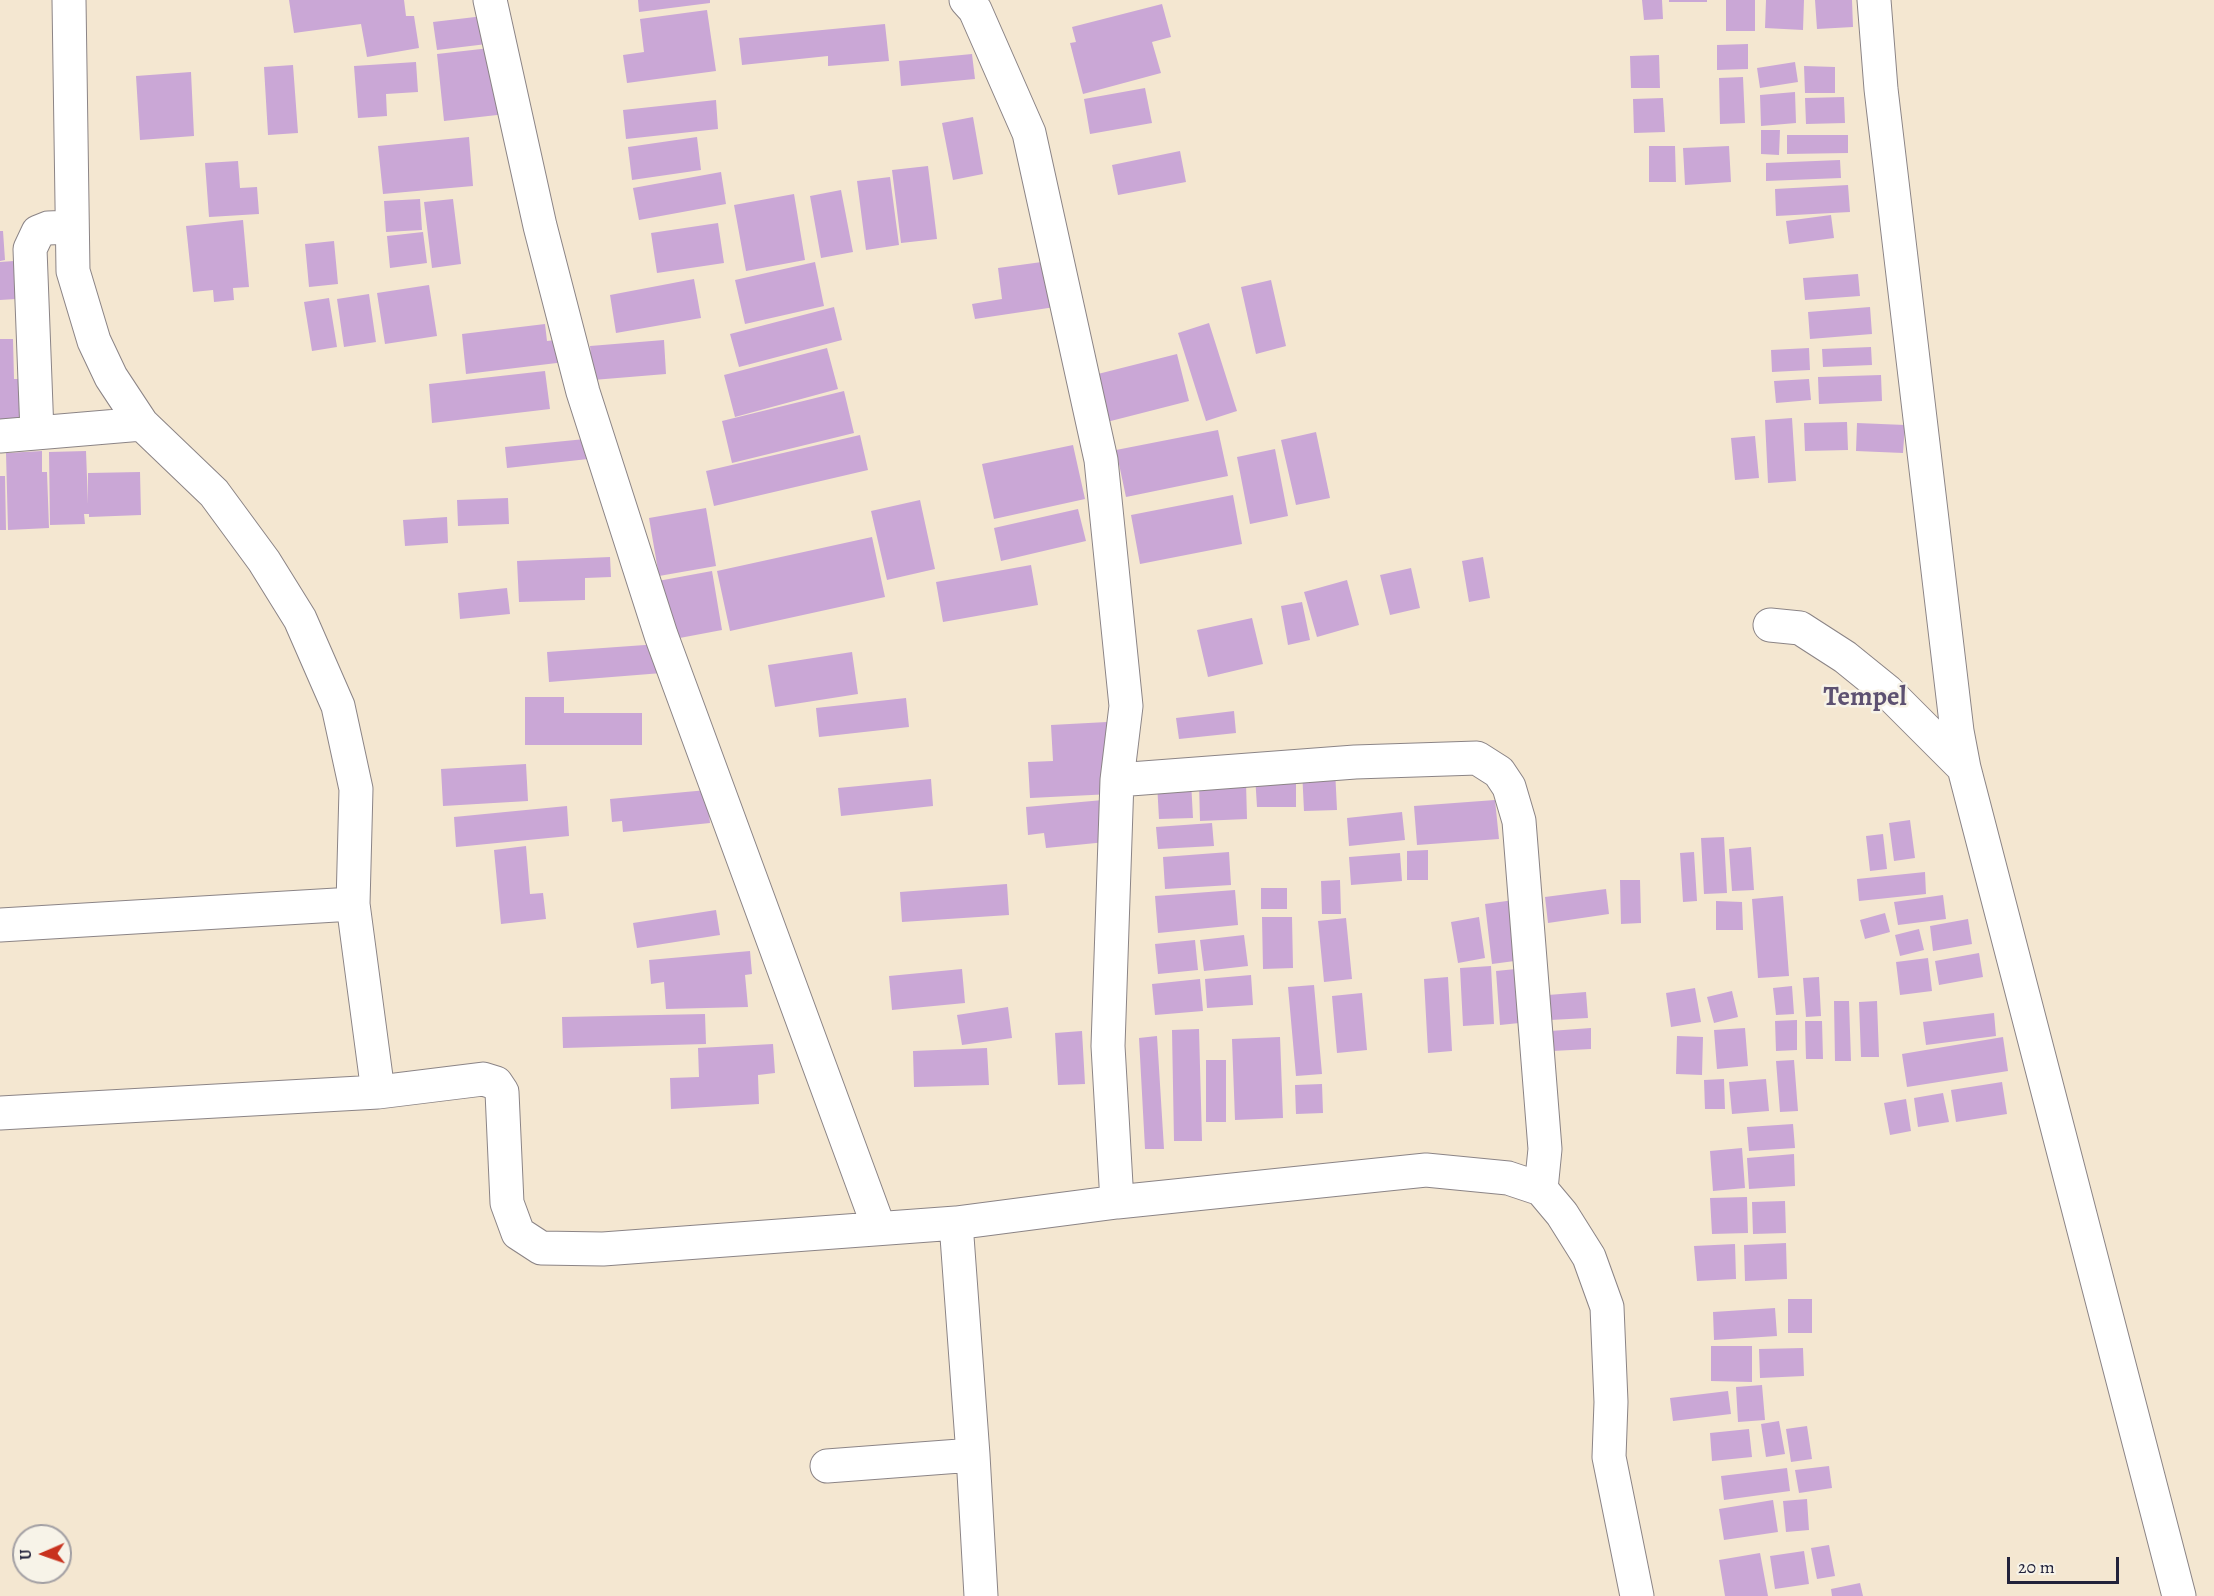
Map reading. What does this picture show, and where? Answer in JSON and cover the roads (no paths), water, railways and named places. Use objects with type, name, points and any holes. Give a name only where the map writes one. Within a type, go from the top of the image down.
[{"type":"street","points":[[69,0],[73,271],[94,341],[111,377],[142,424],[214,493],[264,561],[304,630],[338,706],[356,789],[353,904],[378,1092]]},
{"type":"street","points":[[490,0],[540,226],[583,392],[662,635],[879,1228]]},
{"type":"street","points":[[966,0],[975,10],[1029,133],[1101,460],[1126,706],[1117,780],[1108,1046],[1116,1202]]},
{"type":"street","points":[[1874,0],[1881,89],[1957,731],[1964,768],[2179,1596]]},
{"type":"street","points":[[37,433],[30,249],[38,232],[48,228],[72,227]]},
{"type":"street","points":[[0,436],[142,424]]},
{"type":"street","points":[[1770,625],[1800,628],[1845,657],[1887,692],[1964,768]]},
{"type":"street","points":[[1117,780],[1355,762],[1476,758],[1499,772],[1509,787],[1519,820],[1545,1149],[1541,1189]]},
{"type":"street","points":[[0,925],[353,904]]},
{"type":"street","points":[[0,1113],[378,1092],[483,1079],[496,1083],[502,1092],[507,1203],[518,1233],[541,1248],[603,1249],[956,1222],[1116,1202],[1426,1170],[1508,1178],[1541,1189],[1562,1214],[1589,1257],[1606,1307],[1611,1402],[1609,1457],[1637,1596]]},
{"type":"street","points":[[956,1222],[981,1596]]},
{"type":"street","points":[[827,1466],[973,1455]]},
{"type":"district","name":"Tempel","points":[[1865,698]]}]
